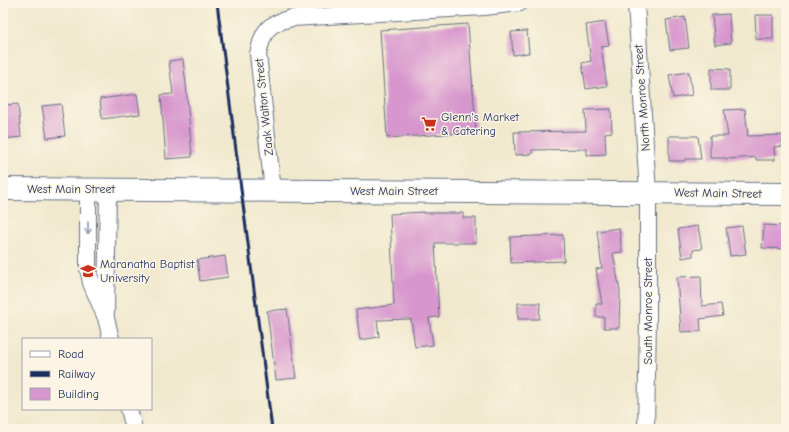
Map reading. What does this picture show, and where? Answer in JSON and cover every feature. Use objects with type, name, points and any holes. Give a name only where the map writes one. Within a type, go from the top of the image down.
[{"type":"main road","name":"West Main Street","points":[[3,189],[786,194]]},
{"type":"street","name":"Zaak Walton Street","points":[[273,191],[258,54],[262,37],[271,26],[280,21],[292,18],[484,7],[520,3]]},
{"type":"street","name":"North Monroe Street","points":[[636,3],[648,193]]},
{"type":"street","points":[[98,189],[106,318],[111,338]]},
{"type":"street","name":"South Monroe Street","points":[[646,429],[648,193]]},
{"type":"street","points":[[129,410],[134,429]]},
{"type":"building","points":[[729,14],[731,43],[715,45],[712,15]]},
{"type":"building","points":[[755,15],[773,15],[773,39],[756,39]]},
{"type":"building","points":[[685,17],[689,48],[670,50],[666,20]]},
{"type":"building","points":[[605,22],[609,46],[601,47],[607,86],[586,89],[582,63],[591,61],[586,25]]},
{"type":"building","points":[[468,24],[476,132],[387,138],[380,30]]},
{"type":"building","points":[[527,31],[529,53],[513,55],[511,32]]},
{"type":"building","points":[[183,59],[192,157],[166,159],[161,95],[173,94],[169,61]]},
{"type":"building","points":[[711,68],[730,69],[730,90],[711,90]]},
{"type":"building","points":[[689,72],[692,95],[673,98],[669,75]]},
{"type":"building","points":[[137,94],[140,114],[102,119],[100,99]]},
{"type":"building","points":[[18,104],[21,137],[3,139],[3,105]]},
{"type":"building","points":[[61,104],[65,136],[47,138],[42,106]]},
{"type":"building","points":[[611,109],[612,132],[605,133],[606,154],[587,155],[587,149],[532,150],[532,154],[515,155],[514,132],[586,131],[585,110]]},
{"type":"building","points":[[745,109],[748,136],[786,135],[786,146],[774,147],[775,160],[756,160],[756,157],[726,159],[710,158],[710,136],[728,136],[724,110]]},
{"type":"building","points":[[669,136],[698,136],[701,159],[669,161]]},
{"type":"building","points":[[424,212],[463,213],[463,218],[476,218],[476,243],[435,243],[439,317],[429,318],[433,345],[415,347],[411,319],[377,320],[379,337],[360,340],[356,310],[394,305],[390,214]]},
{"type":"building","points":[[764,225],[786,226],[786,249],[762,248]]},
{"type":"building","points":[[698,226],[702,249],[693,250],[693,256],[682,258],[678,229]]},
{"type":"building","points":[[742,226],[746,254],[730,256],[726,228]]},
{"type":"building","points":[[619,228],[622,252],[613,253],[620,291],[619,328],[604,328],[604,317],[596,317],[596,304],[602,304],[596,269],[602,268],[597,231]]},
{"type":"building","points":[[563,235],[564,261],[511,263],[510,237]]},
{"type":"building","points":[[225,256],[228,277],[200,281],[197,260]]},
{"type":"building","points":[[701,276],[702,306],[721,304],[723,316],[700,319],[701,331],[681,332],[677,277]]},
{"type":"building","points":[[518,303],[540,303],[539,319],[518,319]]},
{"type":"building","points":[[287,309],[296,378],[276,380],[267,311]]},
{"type":"railway","points":[[217,3],[272,429]]},
{"type":"place","name":"Glenn's Market & Catering","points":[[429,124]]},
{"type":"place","name":"Maranatha Baptist University","points":[[88,271]]}]
